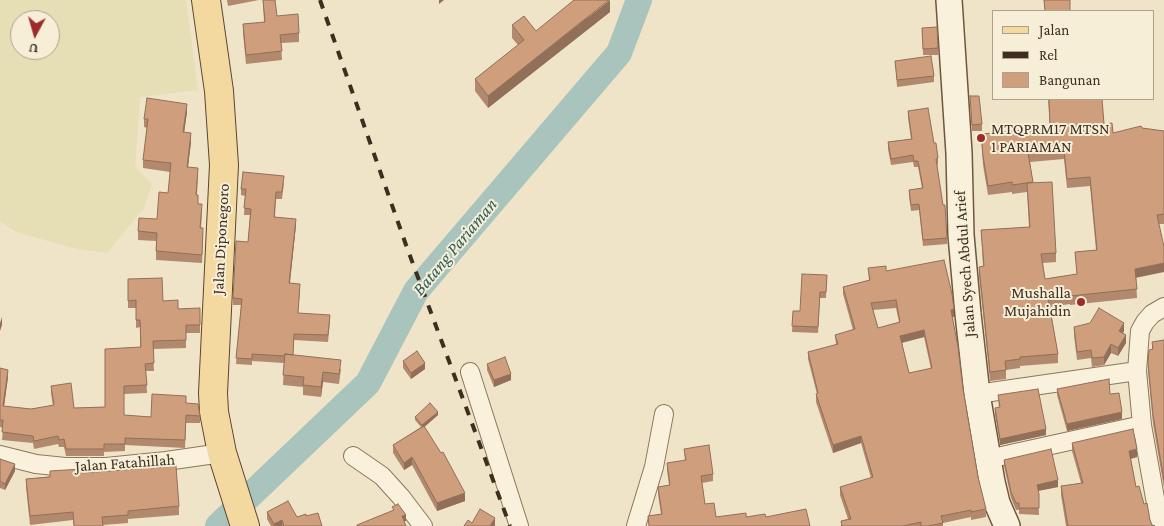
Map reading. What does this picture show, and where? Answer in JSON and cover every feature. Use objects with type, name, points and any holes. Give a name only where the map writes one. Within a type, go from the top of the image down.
[{"type":"main road","name":"Jalan Diponegoro","points":[[206,0],[220,91],[223,137],[223,200],[213,393],[216,428],[245,525]]},
{"type":"street","name":"Jalan Syech Abdul Arief","points":[[949,0],[959,153],[961,235],[977,394],[997,503],[1004,525]]},
{"type":"street","points":[[1160,526],[1142,425],[1137,371],[1140,331],[1152,314],[1164,307]]},
{"type":"street","points":[[977,394],[1137,371]]},
{"type":"street","points":[[470,372],[519,526]]},
{"type":"street","points":[[636,526],[654,467],[664,414]]},
{"type":"street","points":[[988,459],[1142,425]]},
{"type":"street","name":"Jalan Fatahillah","points":[[0,455],[36,464],[65,467],[106,467],[166,461],[226,465]]},
{"type":"street","points":[[353,456],[372,468],[391,485],[423,526]]},
{"type":"shaded area","points":[[0,0],[186,0],[198,90],[140,97],[135,167],[152,184],[144,208],[107,253],[73,248],[16,232],[0,221]]},
{"type":"building","points":[[263,0],[275,0],[277,16],[298,14],[299,33],[280,35],[282,51],[246,55],[243,24],[265,22]]},
{"type":"building","points":[[574,0],[609,0],[488,96],[475,79],[524,40],[512,25],[524,16],[536,31]]},
{"type":"building","points":[[1044,0],[1070,0],[1070,10],[1045,10]]},
{"type":"building","points":[[937,27],[938,48],[923,49],[922,28]]},
{"type":"building","points":[[931,56],[934,76],[897,80],[895,61]]},
{"type":"building","points":[[970,96],[979,96],[982,124],[972,125]]},
{"type":"building","points":[[147,98],[187,104],[183,132],[191,133],[187,167],[198,168],[196,195],[198,195],[198,204],[202,204],[200,228],[203,228],[202,255],[156,251],[157,233],[138,231],[139,218],[157,219],[159,192],[168,193],[171,163],[143,160],[148,119],[144,119]]},
{"type":"building","points":[[1049,100],[1102,100],[1104,124],[1112,123],[1113,133],[1141,126],[1142,128],[1164,131],[1164,214],[1157,215],[1164,247],[1164,263],[1135,269],[1137,289],[1070,296],[1070,294],[1048,298],[1058,354],[1020,357],[1020,359],[1005,361],[1006,370],[990,372],[979,267],[984,266],[981,230],[1030,227],[1027,183],[1052,182],[1056,253],[1041,254],[1045,279],[1077,274],[1075,252],[1097,250],[1090,177],[1067,179],[1064,150],[1028,153],[1033,182],[1012,185],[1012,182],[988,186],[981,134],[1050,128]]},
{"type":"building","points":[[928,108],[934,143],[936,143],[938,158],[936,159],[943,205],[945,205],[947,238],[923,240],[919,204],[911,205],[909,190],[923,188],[918,161],[914,161],[913,155],[891,159],[888,142],[912,139],[908,111]]},
{"type":"building","points":[[243,172],[284,176],[282,192],[276,192],[274,217],[296,219],[289,283],[300,284],[298,313],[330,315],[328,335],[294,334],[293,355],[252,354],[252,359],[236,358],[242,299],[233,298],[236,241],[248,242],[251,209],[244,208],[246,189],[241,189]]},
{"type":"building","points":[[944,260],[952,294],[954,309],[951,310],[963,389],[978,477],[986,509],[941,516],[943,523],[928,526],[921,526],[921,522],[903,526],[842,526],[841,521],[851,519],[840,487],[873,477],[861,436],[833,445],[816,394],[818,393],[808,352],[838,344],[835,335],[855,329],[843,287],[870,280],[868,268],[886,266],[886,271]],"holes":[[[896,300],[900,322],[878,328],[871,303]],[[924,330],[932,368],[909,373],[900,336]]]},
{"type":"building","points":[[802,274],[827,275],[826,292],[820,292],[818,327],[792,326],[793,311],[800,311]]},
{"type":"building","points":[[162,278],[163,301],[178,300],[178,309],[200,308],[200,325],[186,325],[186,340],[153,341],[154,363],[145,364],[147,385],[124,386],[124,415],[151,417],[152,394],[186,396],[186,403],[198,404],[200,416],[186,415],[185,440],[125,438],[125,444],[104,444],[104,449],[66,449],[64,439],[59,440],[58,436],[34,441],[33,436],[2,432],[3,420],[0,420],[0,368],[8,370],[3,406],[31,409],[54,405],[51,386],[71,383],[74,408],[105,407],[105,349],[141,347],[140,320],[136,320],[136,300],[128,301],[128,279]]},
{"type":"building","points":[[1099,308],[1124,323],[1119,331],[1126,335],[1118,348],[1111,344],[1104,357],[1092,358],[1091,350],[1077,352],[1074,327],[1090,323]]},
{"type":"building","points":[[1164,340],[1164,480],[1153,415],[1148,363],[1149,350],[1153,349],[1152,342]]},
{"type":"building","points":[[417,351],[425,363],[411,373],[403,361]]},
{"type":"building","points":[[285,354],[341,360],[339,374],[323,372],[321,387],[303,385],[304,377],[283,375]]},
{"type":"building","points":[[505,357],[511,374],[494,380],[487,364]]},
{"type":"building","points":[[1109,379],[1110,394],[1119,393],[1122,412],[1067,424],[1057,389]]},
{"type":"building","points":[[1038,389],[1046,429],[1000,439],[995,408],[1000,407],[998,395]]},
{"type":"building","points":[[430,403],[438,412],[422,425],[415,417]]},
{"type":"building","points":[[424,426],[441,453],[443,452],[465,493],[437,503],[412,457],[404,463],[393,445]]},
{"type":"building","points":[[1133,429],[1137,449],[1129,451],[1136,487],[1139,486],[1144,504],[1147,503],[1152,525],[1155,526],[1068,526],[1061,486],[1083,483],[1072,443]]},
{"type":"building","points":[[709,445],[713,474],[701,476],[705,504],[714,503],[716,517],[746,513],[746,517],[765,514],[766,517],[806,509],[810,526],[649,526],[648,516],[662,514],[658,487],[670,485],[667,463],[686,460],[684,449]]},
{"type":"building","points":[[1051,449],[1058,480],[1037,485],[1039,508],[1019,508],[1019,503],[1016,503],[1011,492],[1004,460]]},
{"type":"building","points":[[0,459],[15,464],[5,484],[0,481]]},
{"type":"building","points":[[176,466],[179,506],[128,511],[128,515],[102,517],[103,526],[74,526],[73,512],[30,516],[26,479],[50,477],[50,471],[82,469],[82,473]]},
{"type":"building","points":[[288,501],[297,517],[318,513],[322,526],[284,526],[282,520],[274,524],[267,512]]},
{"type":"building","points":[[398,504],[406,515],[402,516],[406,526],[357,526],[394,510],[392,507]]},
{"type":"building","points":[[480,509],[495,518],[490,526],[464,526],[468,520],[472,523]]},
{"type":"waterway","name":"Batang Pariaman","points":[[218,526],[368,383],[416,291],[619,53],[639,0]]},
{"type":"railway","points":[[320,0],[406,245],[510,526]]},
{"type":"place","name":"MTQPRM17 MTSN 1 PARIAMAN","points":[[981,138]]},
{"type":"place","name":"Mushalla Mujahidin","points":[[1081,302]]}]
